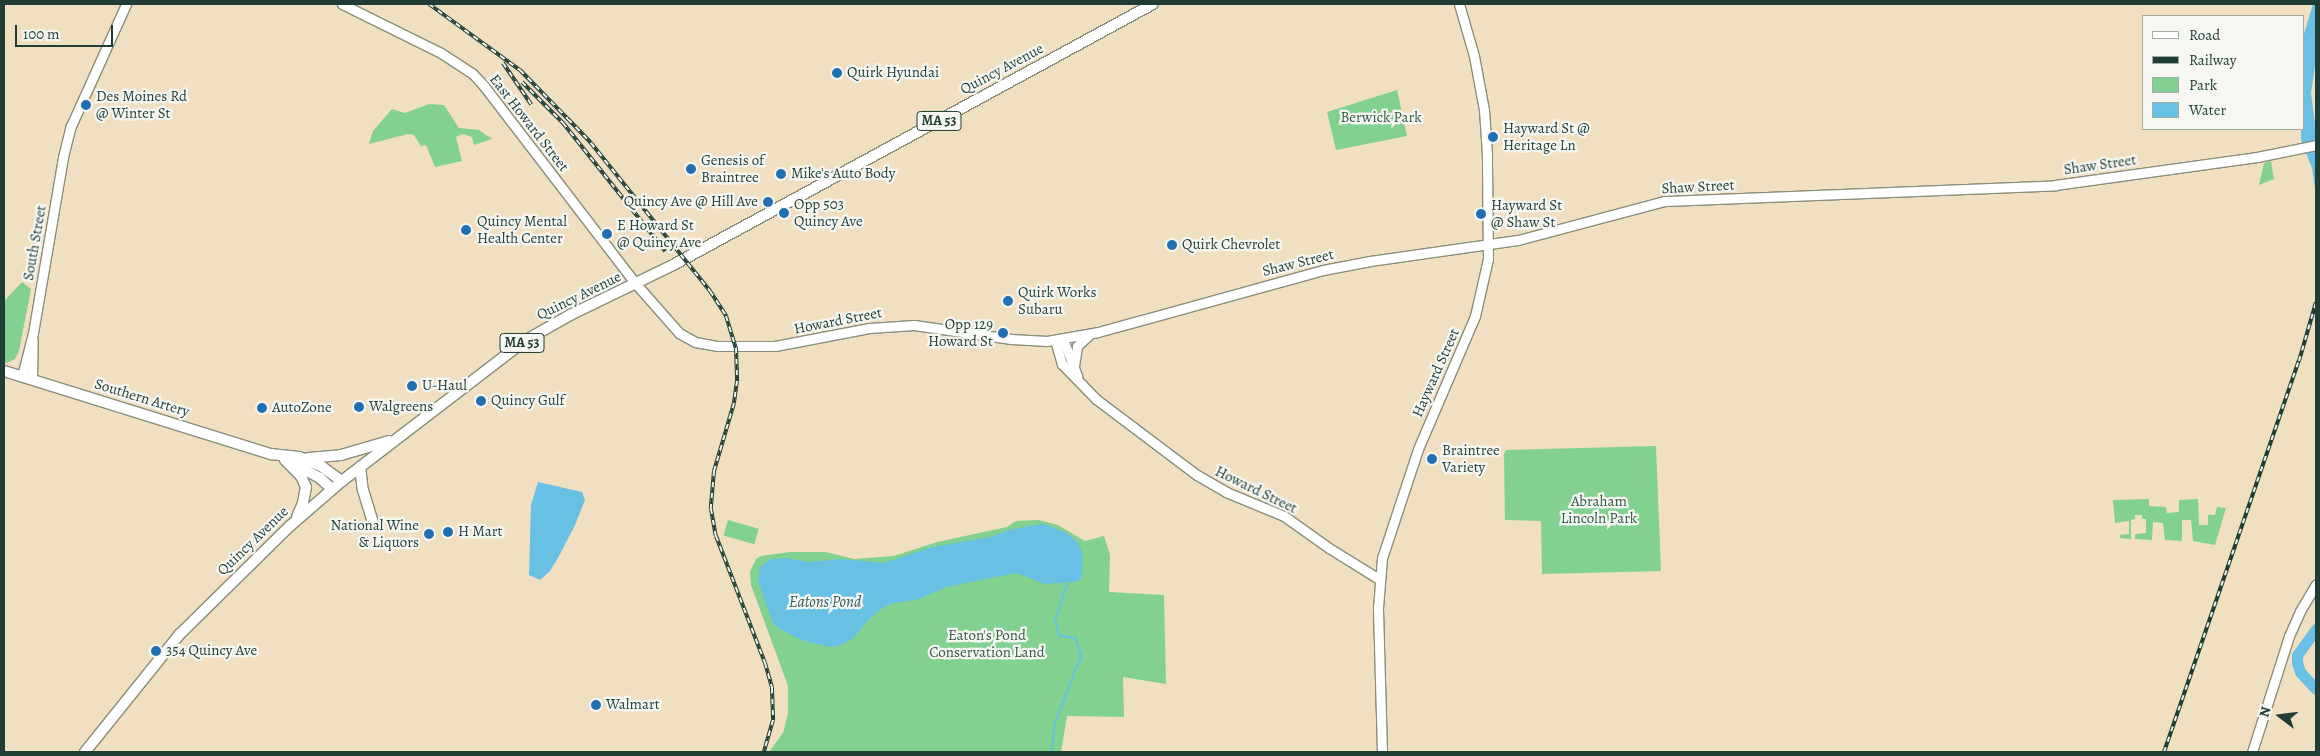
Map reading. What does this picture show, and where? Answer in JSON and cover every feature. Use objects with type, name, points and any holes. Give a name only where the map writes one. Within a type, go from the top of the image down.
[{"type":"main road","name":"Quincy Avenue","points":[[85,752],[180,634],[290,526],[342,481],[526,340],[570,315],[636,284],[1153,4]]},
{"type":"main road","name":"Southern Artery","points":[[4,371],[272,454],[314,474],[332,489]]},
{"type":"main road","name":"MA 53","points":[[299,457],[341,455],[399,438]]},
{"type":"main road","name":"Southern Artery","points":[[272,454],[299,457],[322,466],[342,481]]},
{"type":"main road","points":[[285,460],[301,476],[306,489],[301,510],[290,526]]},
{"type":"main road","points":[[360,467],[363,490],[373,523]]},
{"type":"street","name":"South Street","points":[[26,378],[63,157],[74,116],[126,4]]},
{"type":"street","name":"East Howard Street","points":[[342,4],[455,60],[472,73],[670,326],[683,336],[710,345],[745,348]]},
{"type":"street","name":"Hayward Street","points":[[1382,752],[1379,578],[1385,545],[1418,449],[1477,310],[1487,270],[1489,245],[1484,110],[1472,49],[1459,4]]},
{"type":"street","name":"Shaw Street","points":[[1059,340],[1090,334],[1332,268],[1518,240],[1665,201],[2037,187],[2296,150],[2316,145]]},
{"type":"street","name":"Howard Street","points":[[745,348],[784,345],[864,328],[898,325],[926,326],[1020,340],[1059,340]]},
{"type":"street","points":[[1074,369],[1077,346],[1090,334]]},
{"type":"street","name":"Howard Street","points":[[1059,340],[1062,364],[1113,413],[1201,478],[1226,492],[1278,513],[1336,553],[1379,578]]},
{"type":"street","name":"Howard Street","points":[[1059,340],[1079,381]]},
{"type":"street","points":[[2252,752],[2289,636],[2300,611],[2316,584]]},
{"type":"green space","name":"Berwick Park","points":[[1397,90],[1407,136],[1336,150],[1327,112]]},
{"type":"green space","points":[[429,104],[444,105],[459,128],[479,130],[492,139],[474,145],[472,137],[462,134],[456,137],[462,161],[435,167],[426,145],[421,146],[414,135],[408,134],[369,144],[373,131],[392,109],[405,113]]},
{"type":"green space","points":[[2271,161],[2274,179],[2259,185],[2264,163]]},
{"type":"green space","points":[[22,282],[31,289],[19,351],[15,359],[7,363],[4,362],[4,301]]},
{"type":"green space","name":"Abraham Lincoln Park","points":[[1656,446],[1661,571],[1542,574],[1541,521],[1505,520],[1504,454],[1506,450]]},
{"type":"green space","points":[[2149,499],[2149,506],[2166,507],[2167,513],[2179,512],[2179,500],[2198,499],[2199,525],[2208,525],[2208,515],[2215,515],[2217,507],[2226,508],[2215,545],[2193,541],[2191,520],[2182,520],[2182,541],[2165,540],[2163,523],[2153,522],[2152,540],[2135,539],[2135,534],[2146,533],[2146,519],[2142,519],[2142,515],[2135,515],[2135,519],[2131,520],[2131,539],[2120,538],[2120,535],[2129,534],[2129,521],[2115,523],[2113,500]]},
{"type":"green space","points":[[728,520],[759,529],[754,544],[724,535]]},
{"type":"green space","name":"Eaton's Pond Conservation Land","points":[[1039,520],[1058,525],[1085,541],[1104,536],[1110,555],[1109,592],[1164,595],[1166,684],[1123,677],[1124,717],[1067,716],[1061,752],[769,752],[783,733],[788,713],[788,686],[751,585],[750,572],[756,559],[761,556],[790,552],[826,552],[854,559],[894,556],[937,542],[1007,527],[1016,521]]},
{"type":"water","points":[[2313,4],[2316,4],[2316,59],[2311,93],[2316,131],[2316,196],[2312,168],[2301,140],[2301,130],[2305,130],[2305,31]]},
{"type":"water","points":[[538,482],[582,492],[585,500],[558,558],[550,571],[540,580],[529,575],[531,505]]},
{"type":"water","name":"Eatons Pond","points":[[1043,524],[1067,533],[1077,542],[1082,551],[1081,579],[1075,582],[1045,584],[1016,573],[946,587],[919,599],[890,604],[868,620],[852,639],[838,646],[830,647],[812,643],[797,638],[777,627],[773,623],[758,581],[760,567],[771,559],[786,558],[809,562],[841,559],[884,563],[933,547],[990,537],[1013,529]]},
{"type":"waterway","points":[[1051,752],[1055,723],[1081,656],[1076,638],[1060,636],[1055,621],[1067,584]]},
{"type":"waterway","points":[[2316,629],[2297,655],[2300,672],[2316,689]]},
{"type":"railway","points":[[429,4],[520,70],[591,143],[710,291],[726,316],[736,348],[737,381],[734,403],[714,471],[711,509],[716,536],[765,663],[772,688],[773,720],[764,752]]},
{"type":"railway","points":[[503,63],[531,104]]},
{"type":"railway","points":[[522,82],[563,123],[665,251]]},
{"type":"railway","points":[[2164,752],[2299,361],[2316,302]]},
{"type":"place","name":"Quirk Hyundai","points":[[837,73]]},
{"type":"place","name":"Des Moines Rd @ Winter St","points":[[86,105]]},
{"type":"place","name":"Hayward St @ Heritage Ln","points":[[1493,137]]},
{"type":"place","name":"Genesis of Braintree","points":[[691,169]]},
{"type":"place","name":"Mike's Auto Body","points":[[781,174]]},
{"type":"place","name":"Quincy Ave @ Hill Ave","points":[[768,202]]},
{"type":"place","name":"Opp 503 Quincy Ave","points":[[784,213]]},
{"type":"place","name":"Hayward St @ Shaw St","points":[[1481,214]]},
{"type":"place","name":"Quincy Mental Health Center","points":[[466,230]]},
{"type":"place","name":"E Howard St @ Quincy Ave","points":[[607,234]]},
{"type":"place","name":"Quirk Chevrolet","points":[[1172,245]]},
{"type":"place","name":"Quirk Works Subaru","points":[[1008,301]]},
{"type":"place","name":"Opp 129 Howard St","points":[[1003,333]]},
{"type":"place","name":"U-Haul","points":[[412,386]]},
{"type":"place","name":"Quincy Gulf","points":[[481,401]]},
{"type":"place","name":"Walgreens","points":[[359,407]]},
{"type":"place","name":"AutoZone","points":[[262,408]]},
{"type":"place","name":"Braintree Variety","points":[[1432,459]]},
{"type":"place","name":"H Mart","points":[[448,532]]},
{"type":"place","name":"National Wine & Liquors","points":[[429,534]]},
{"type":"place","name":"354 Quincy Ave","points":[[156,651]]},
{"type":"place","name":"Walmart","points":[[596,705]]}]
